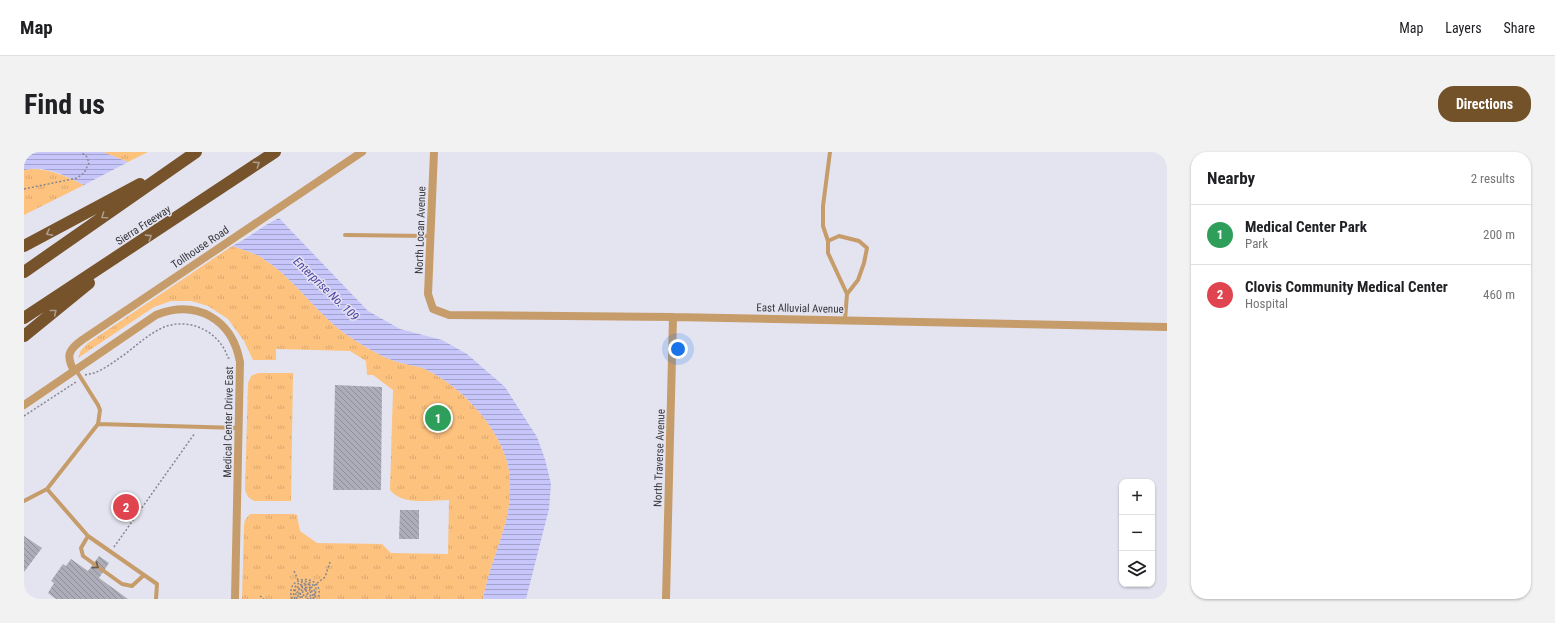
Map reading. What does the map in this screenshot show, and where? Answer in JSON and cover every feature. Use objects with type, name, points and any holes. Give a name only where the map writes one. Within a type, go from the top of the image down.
[{"type":"highway","points":[[24,272],[196,152]]},
{"type":"highway","name":"Sierra Freeway","points":[[24,318],[275,152]]},
{"type":"highway","points":[[24,246],[123,192],[170,169]]},
{"type":"highway","points":[[24,336],[83,288],[116,258]]},
{"type":"street","name":"Tollhouse Road","points":[[75,371],[69,361],[69,354],[74,345],[362,152]]},
{"type":"street","name":"North Locan Avenue","points":[[433,309],[428,294],[434,152]]},
{"type":"street","name":"East Alluvial Avenue","points":[[433,309],[449,314],[1167,327]]},
{"type":"street","name":"Medical Center Drive East","points":[[24,405],[156,315],[172,310],[199,311],[221,324],[234,340],[240,362],[236,599]]},
{"type":"street","name":"North Traverse Avenue","points":[[666,599],[674,317]]},
{"type":"lane","points":[[830,152],[823,206],[823,226],[828,241],[828,253],[847,294],[845,320]]},
{"type":"lane","points":[[345,235],[431,236]]},
{"type":"lane","points":[[828,241],[839,236],[849,237],[859,240],[867,248],[858,280],[847,294]]},
{"type":"lane","points":[[24,501],[47,488],[98,424],[100,410],[98,405],[75,371]]},
{"type":"lane","points":[[98,424],[239,428]]},
{"type":"lane","points":[[47,488],[88,536],[157,584],[156,599]]},
{"type":"lane","points":[[88,536],[81,548],[83,556],[122,584],[132,586],[144,575]]},
{"type":"path","points":[[24,189],[77,178],[84,173],[89,163],[87,157],[81,152]]},
{"type":"path","points":[[24,416],[81,378],[114,362],[158,329],[176,324],[185,324],[203,329],[216,338],[228,358],[231,358]]},
{"type":"path","points":[[111,552],[200,427]]},
{"type":"path","points":[[313,599],[311,588],[317,585],[325,577],[330,562]]},
{"type":"path","points":[[294,572],[298,581]]},
{"type":"path","points":[[296,599],[292,587],[298,581],[308,579],[317,585],[319,592],[318,599]]},
{"type":"path","points":[[296,599],[293,593],[296,585],[303,582],[310,583],[313,585],[309,588],[302,587],[299,590],[299,596],[302,599]]},
{"type":"path","points":[[304,583],[311,585],[304,585],[299,588],[296,593],[296,599],[295,591],[298,586],[304,583]]},
{"type":"path","points":[[305,591],[307,589],[302,589],[300,594],[302,597],[306,597],[310,589],[311,595],[307,599]]},
{"type":"path","points":[[260,596],[264,599]]},
{"type":"green space","points":[[103,152],[148,152],[128,162]]},
{"type":"green space","points":[[24,170],[45,170],[84,185],[24,215]]},
{"type":"green space","points":[[232,246],[258,255],[277,268],[338,329],[361,344],[377,354],[389,359],[423,368],[440,377],[464,396],[485,419],[501,445],[506,458],[510,490],[506,521],[483,599],[242,599],[244,525],[245,520],[250,514],[297,515],[300,531],[317,543],[382,544],[391,553],[448,554],[449,500],[409,500],[395,495],[390,490],[393,390],[373,375],[367,375],[366,361],[350,351],[276,349],[276,360],[253,360],[244,341],[228,319],[208,306],[191,301],[171,301],[154,307],[78,358],[81,350],[88,343]]},
{"type":"green space","points":[[258,373],[293,373],[291,501],[255,501],[248,497],[245,490],[248,383],[251,376]]},
{"type":"water","points":[[24,152],[103,152],[128,162],[84,185],[47,170],[24,170]]},
{"type":"water","name":"Enterprise No. 109","points":[[279,218],[368,311],[400,329],[442,340],[467,354],[505,387],[537,437],[545,459],[551,484],[549,509],[526,599],[483,599],[506,521],[510,498],[508,465],[501,445],[493,431],[475,407],[440,377],[419,367],[389,359],[377,354],[361,344],[338,329],[277,268],[258,255],[232,246]]},
{"type":"building","points":[[335,385],[382,387],[381,490],[333,490]]},
{"type":"building","points":[[400,510],[419,510],[419,539],[399,539]]},
{"type":"building","points":[[24,536],[42,548],[24,572]]},
{"type":"building","points":[[99,556],[109,563],[99,578],[128,599],[56,599],[48,593],[54,583],[51,581],[63,564],[66,566],[71,559],[88,571]]},
{"type":"place","name":"Medical Center Park","points":[[438,418]]},
{"type":"place","name":"Clovis Community Medical Center","points":[[126,507]]}]
